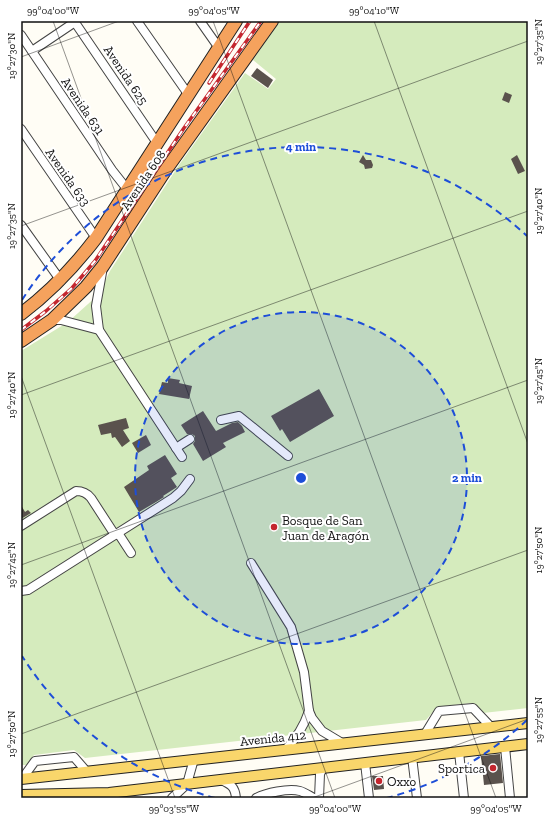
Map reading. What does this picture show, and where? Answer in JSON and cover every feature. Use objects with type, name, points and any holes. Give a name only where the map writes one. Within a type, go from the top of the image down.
[{"type":"highway","name":"Avenida 608","points":[[21,314],[42,298],[60,281],[79,261],[96,238],[236,21]]},
{"type":"highway","name":"Avenida 608","points":[[21,341],[52,320],[86,287],[103,266],[165,171],[272,21]]},
{"type":"main road","name":"Avenida 412","points":[[22,779],[528,723]]},
{"type":"main road","points":[[26,796],[107,795],[220,780],[528,744]]},
{"type":"street","points":[[138,21],[188,94]]},
{"type":"street","points":[[200,21],[219,48]]},
{"type":"street","points":[[32,51],[75,22]]},
{"type":"street","name":"Avenida 625","points":[[75,22],[158,143]]},
{"type":"street","name":"Avenida 631","points":[[21,35],[112,170],[127,189]]},
{"type":"street","name":"Avenida 633","points":[[21,129],[96,238]]},
{"type":"street","points":[[21,224],[60,281]]},
{"type":"street","points":[[103,266],[96,306],[99,330],[182,457]]},
{"type":"street","points":[[52,320],[60,320],[99,330]]},
{"type":"street","points":[[220,420],[239,416],[288,456]]},
{"type":"street","points":[[176,448],[190,439]]},
{"type":"street","points":[[21,591],[28,590],[173,498],[190,480]]},
{"type":"street","points":[[21,526],[76,491],[82,491],[87,493],[92,498],[131,553]]},
{"type":"street","points":[[251,563],[291,627],[304,672],[309,711],[312,718],[322,731],[342,743]]},
{"type":"street","points":[[425,734],[439,711],[473,708],[491,727]]},
{"type":"street","points":[[285,750],[303,726],[309,711]]},
{"type":"street","points":[[505,747],[510,798]]},
{"type":"street","points":[[458,752],[464,798]]},
{"type":"street","points":[[22,779],[35,761],[50,759],[74,757],[87,772]]},
{"type":"street","points":[[412,757],[417,798]]},
{"type":"street","points":[[172,798],[187,784],[194,759]]},
{"type":"street","points":[[365,763],[369,798]]},
{"type":"street","points":[[319,798],[320,774],[323,768]]},
{"type":"street","points":[[220,780],[229,783],[233,787],[236,791],[236,798]]},
{"type":"street","points":[[256,798],[263,794],[300,790],[314,798]]},
{"type":"green space","name":"Bosque de San Juan de Aragón","points":[[280,21],[528,21],[528,708],[483,713],[471,703],[437,707],[426,720],[85,758],[74,750],[34,755],[27,765],[21,765],[21,351],[68,322],[98,295],[110,271],[179,165],[245,73],[268,89],[276,79],[253,60]]},
{"type":"building","points":[[257,68],[273,80],[268,88],[251,76]]},
{"type":"building","points":[[505,92],[512,95],[509,103],[502,100]]},
{"type":"building","points":[[363,155],[366,160],[371,160],[373,165],[372,168],[365,169],[364,165],[359,162]]},
{"type":"building","points":[[517,155],[525,171],[518,174],[511,159]]},
{"type":"building","points":[[168,378],[180,380],[179,383],[192,386],[189,399],[159,394],[162,382],[168,383]]},
{"type":"building","points":[[319,389],[334,416],[290,442],[282,429],[280,431],[271,416]]},
{"type":"building","points":[[203,411],[216,431],[232,423],[238,422],[245,432],[223,443],[226,447],[203,461],[193,444],[195,441],[195,436],[192,434],[187,434],[181,425]]},
{"type":"building","points":[[126,418],[129,428],[123,430],[130,441],[122,447],[115,437],[112,438],[111,433],[101,435],[98,425]]},
{"type":"building","points":[[146,435],[151,445],[138,453],[132,443]]},
{"type":"building","points":[[165,455],[177,474],[171,478],[177,487],[163,496],[164,497],[139,512],[124,487],[149,470],[147,466]]},
{"type":"building","points":[[21,505],[25,512],[28,510],[31,513],[21,519]]},
{"type":"building","name":"Sportica","points":[[500,754],[503,783],[484,785],[481,756]]},
{"type":"building","points":[[372,776],[383,776],[384,789],[374,790]]},
{"type":"railway","points":[[209,83],[250,21]]},
{"type":"railway","points":[[21,330],[46,311],[72,288],[95,261],[184,128],[261,21]]},
{"type":"place","name":"Bosque de San Juan de Aragón","points":[[274,527]]},
{"type":"place","name":"Sportica","points":[[493,768]]},
{"type":"place","name":"Oxxo","points":[[379,781]]}]
